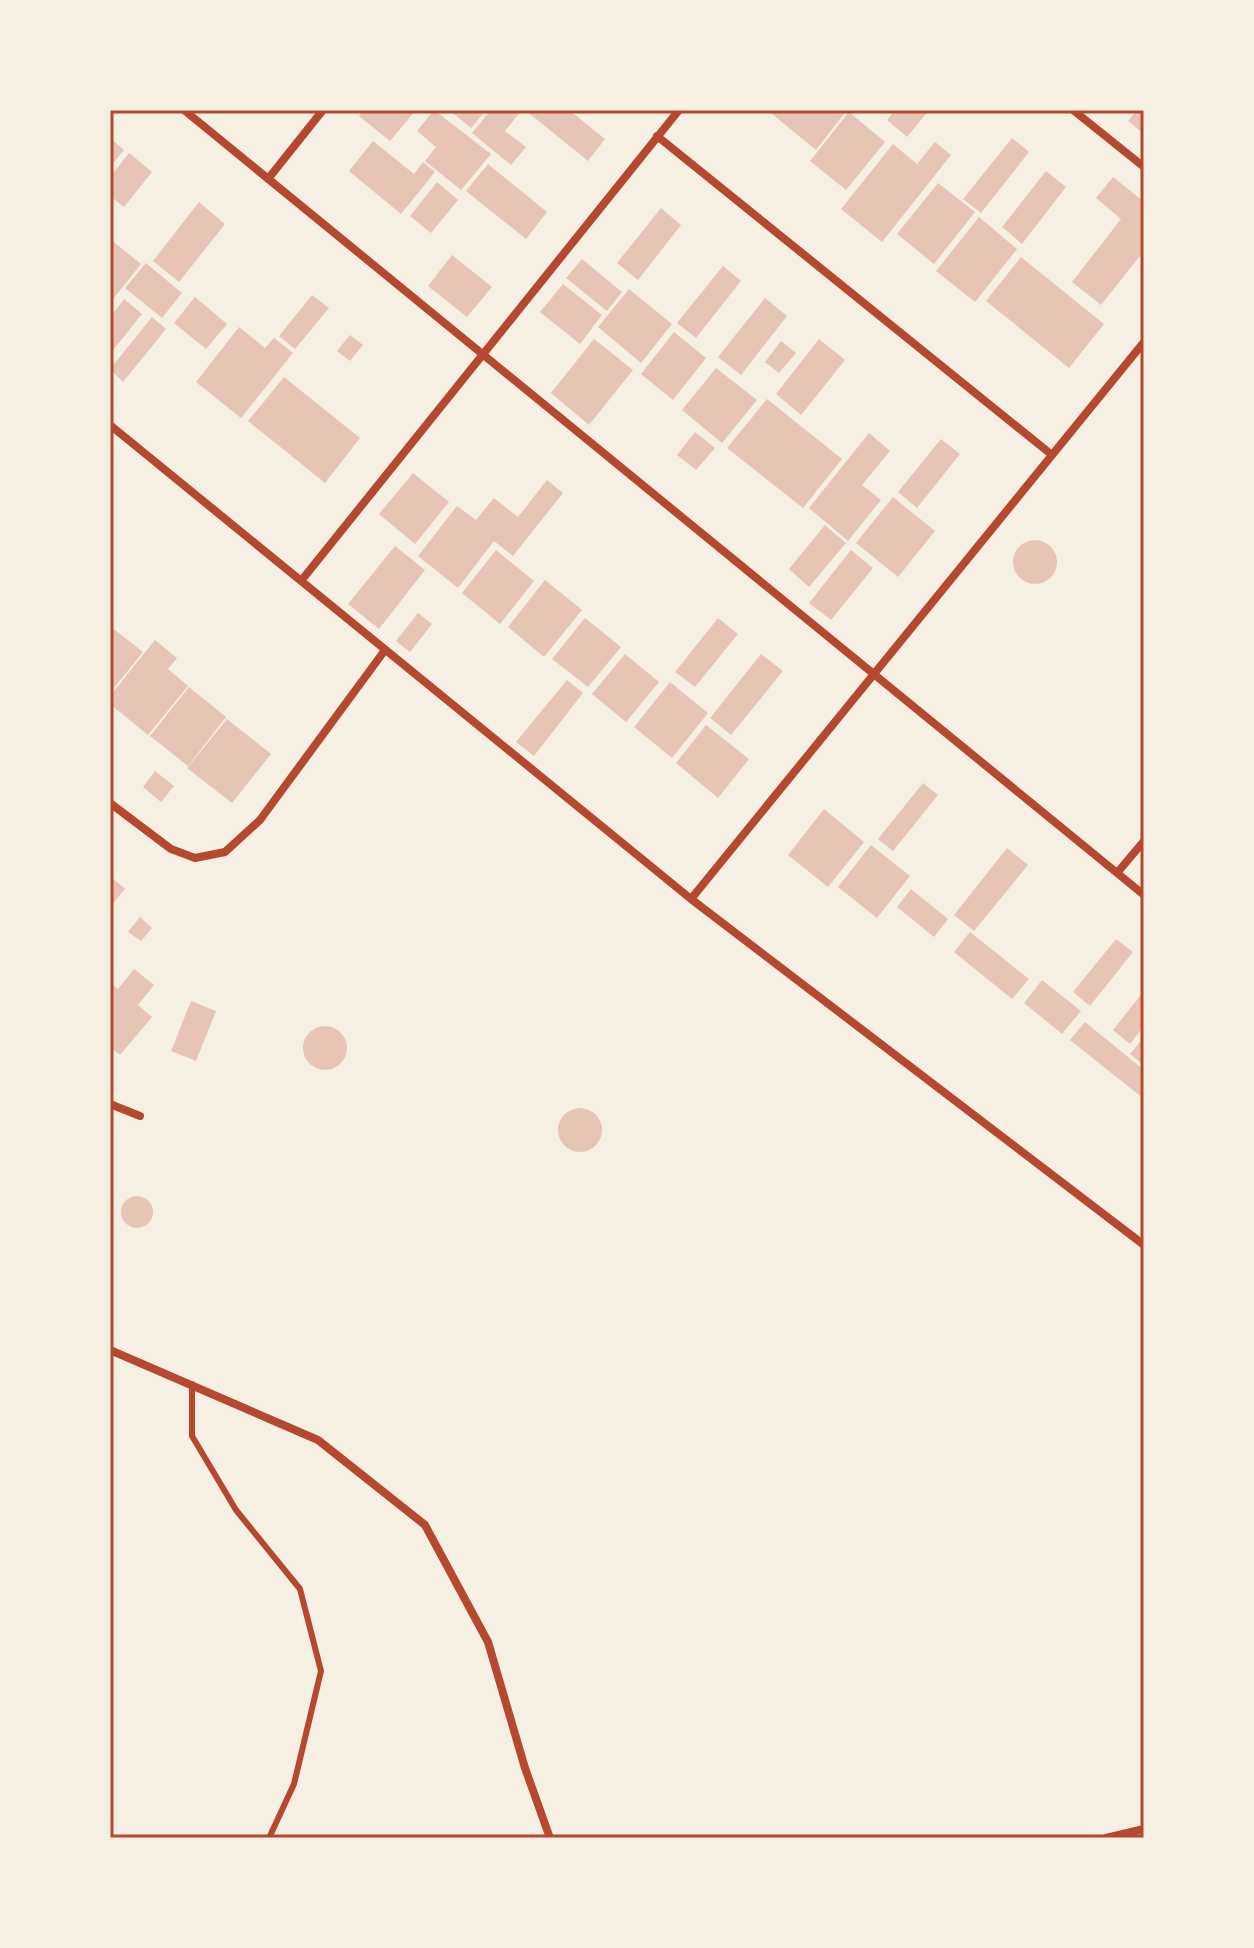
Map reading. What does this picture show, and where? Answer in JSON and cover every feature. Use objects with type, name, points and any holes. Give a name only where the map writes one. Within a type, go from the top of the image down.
[{"type":"street","points":[[184,110],[1144,895]]},
{"type":"street","points":[[268,179],[323,110]]},
{"type":"street","points":[[301,581],[679,110]]},
{"type":"street","points":[[1073,110],[1144,167]]},
{"type":"street","points":[[657,136],[1052,455]]},
{"type":"street","points":[[691,899],[1144,342]]},
{"type":"street","points":[[110,425],[691,899],[1144,1245]]},
{"type":"street","points":[[110,803],[171,849],[195,858],[225,852],[260,820],[385,650]]},
{"type":"street","points":[[1117,873],[1144,841]]},
{"type":"street","points":[[110,1104],[140,1116]]},
{"type":"street","points":[[110,1350],[318,1440],[425,1525],[488,1642],[525,1768],[550,1838]]},
{"type":"street","points":[[1106,1838],[1144,1829]]},
{"type":"lane","points":[[192,1384],[192,1436],[236,1510],[300,1589],[321,1671],[294,1784],[269,1838]]},
{"type":"building","points":[[363,110],[416,110],[390,141],[359,116]]},
{"type":"building","points":[[434,110],[491,154],[461,190],[425,161],[436,147],[417,131]]},
{"type":"building","points":[[449,110],[486,110],[471,128]]},
{"type":"building","points":[[491,110],[520,112],[505,131],[526,147],[511,165],[472,133]]},
{"type":"building","points":[[525,110],[569,110],[605,139],[588,161]]},
{"type":"building","points":[[767,110],[847,110],[816,150]]},
{"type":"building","points":[[895,110],[929,110],[907,137],[887,120]]},
{"type":"building","points":[[1137,110],[1144,110],[1144,134],[1128,121]]},
{"type":"building","points":[[849,112],[885,142],[846,190],[810,161]]},
{"type":"building","points":[[110,138],[124,150],[110,167]]},
{"type":"building","points":[[1012,138],[1029,152],[981,213],[963,199]]},
{"type":"building","points":[[373,141],[414,174],[423,162],[435,172],[401,214],[349,171]]},
{"type":"building","points":[[935,142],[951,155],[882,242],[841,209],[893,144],[917,164]]},
{"type":"building","points":[[129,153],[152,172],[124,207],[110,196],[110,177]]},
{"type":"building","points":[[488,164],[547,212],[526,239],[466,191]]},
{"type":"building","points":[[1046,171],[1066,187],[1022,244],[1002,227]]},
{"type":"building","points":[[1113,177],[1144,202],[1144,251],[1101,305],[1072,282],[1121,219],[1096,198]]},
{"type":"building","points":[[437,182],[458,200],[431,233],[410,216]]},
{"type":"building","points":[[938,183],[975,212],[934,264],[897,234]]},
{"type":"building","points":[[199,202],[225,224],[179,282],[153,261]]},
{"type":"building","points":[[661,208],[681,225],[638,280],[617,263]]},
{"type":"building","points":[[979,217],[1017,249],[975,302],[936,271]]},
{"type":"building","points":[[110,239],[141,264],[110,303]]},
{"type":"building","points":[[452,255],[492,287],[467,317],[428,286]]},
{"type":"building","points":[[1021,257],[1104,324],[1069,368],[986,301]]},
{"type":"building","points":[[582,259],[622,292],[607,311],[566,278]]},
{"type":"building","points":[[146,263],[182,293],[162,318],[125,288]]},
{"type":"building","points":[[723,266],[741,281],[696,338],[677,323]]},
{"type":"building","points":[[563,284],[602,315],[580,344],[540,312]]},
{"type":"building","points":[[629,289],[672,324],[641,363],[598,327]]},
{"type":"building","points":[[312,295],[329,308],[295,349],[279,336]]},
{"type":"building","points":[[195,297],[227,324],[206,349],[174,323]]},
{"type":"building","points":[[765,298],[787,316],[741,375],[718,357]]},
{"type":"building","points":[[124,299],[142,314],[110,354],[110,317]]},
{"type":"building","points":[[152,317],[166,329],[123,382],[110,369]]},
{"type":"building","points":[[239,327],[265,348],[274,338],[293,353],[241,418],[196,382]]},
{"type":"building","points":[[674,332],[706,358],[673,400],[641,374]]},
{"type":"building","points":[[350,335],[363,345],[350,361],[337,351]]},
{"type":"building","points":[[594,339],[633,370],[589,425],[551,393]]},
{"type":"building","points":[[819,339],[845,360],[801,415],[776,394]]},
{"type":"building","points":[[781,341],[796,353],[779,373],[765,362]]},
{"type":"building","points":[[716,368],[757,400],[722,443],[682,410]]},
{"type":"building","points":[[284,377],[360,438],[325,483],[248,421]]},
{"type":"building","points":[[767,399],[842,459],[803,508],[727,448]]},
{"type":"building","points":[[695,432],[715,448],[696,470],[677,455]]},
{"type":"building","points":[[869,433],[890,451],[862,485],[881,500],[848,541],[809,508]]},
{"type":"building","points":[[941,439],[960,454],[917,508],[898,492]]},
{"type":"building","points":[[413,473],[449,502],[415,544],[379,514]]},
{"type":"building","points":[[547,480],[563,493],[513,556],[494,541],[458,588],[418,556],[457,506],[476,520],[494,498],[518,517]]},
{"type":"building","points":[[893,497],[935,531],[898,577],[856,543]]},
{"type":"building","points":[[825,525],[846,543],[809,587],[789,569]]},
{"type":"building","points":[[1035,540],[1050,547],[1057,562],[1050,577],[1035,584],[1020,577],[1013,562],[1020,547]]},
{"type":"building","points":[[395,546],[425,570],[379,629],[348,604]]},
{"type":"building","points":[[496,550],[534,581],[500,624],[462,593]]},
{"type":"building","points":[[851,550],[873,568],[831,620],[809,603]]},
{"type":"building","points":[[545,580],[582,610],[544,657],[508,627]]},
{"type":"building","points":[[418,613],[432,624],[410,652],[396,641]]},
{"type":"building","points":[[585,618],[621,647],[588,687],[552,659]]},
{"type":"building","points":[[718,618],[738,634],[695,687],[675,672]]},
{"type":"building","points":[[110,626],[143,652],[110,693]]},
{"type":"building","points":[[155,640],[177,658],[168,669],[188,686],[148,735],[110,704],[110,696]]},
{"type":"building","points":[[625,654],[659,682],[626,722],[592,694]]},
{"type":"building","points":[[761,654],[783,671],[731,735],[710,718]]},
{"type":"building","points":[[567,680],[583,693],[534,756],[516,742]]},
{"type":"building","points":[[670,682],[708,713],[672,758],[634,727]]},
{"type":"building","points":[[189,687],[226,717],[188,766],[150,736]]},
{"type":"building","points":[[227,719],[271,754],[232,803],[187,768]]},
{"type":"building","points":[[706,725],[749,759],[718,798],[676,763]]},
{"type":"building","points":[[155,771],[174,786],[161,802],[143,787]]},
{"type":"building","points":[[923,783],[938,795],[893,851],[878,839]]},
{"type":"building","points":[[824,809],[864,842],[828,887],[788,855]]},
{"type":"building","points":[[871,845],[910,876],[877,918],[838,887]]},
{"type":"building","points":[[1007,848],[1028,865],[974,931],[954,915]]},
{"type":"building","points":[[110,876],[125,889],[110,907]]},
{"type":"building","points":[[911,889],[948,919],[934,937],[897,907]]},
{"type":"building","points":[[140,917],[152,928],[141,941],[128,932]]},
{"type":"building","points":[[970,932],[1029,979],[1012,999],[954,952]]},
{"type":"building","points":[[1116,939],[1133,952],[1090,1006],[1073,992]]},
{"type":"building","points":[[134,969],[154,985],[138,1005],[152,1017],[120,1055],[110,1047],[110,982],[118,989]]},
{"type":"building","points":[[1042,980],[1081,1011],[1062,1034],[1024,1003]]},
{"type":"building","points":[[1144,991],[1144,1026],[1130,1044],[1113,1030]]},
{"type":"building","points":[[191,1001],[216,1011],[196,1061],[171,1051]]},
{"type":"building","points":[[1085,1022],[1144,1070],[1144,1099],[1070,1040]]},
{"type":"building","points":[[325,1026],[340,1033],[347,1048],[340,1063],[325,1070],[310,1063],[303,1048],[310,1033]]},
{"type":"building","points":[[1144,1037],[1144,1065],[1130,1054]]},
{"type":"building","points":[[580,1108],[595,1115],[602,1130],[595,1145],[580,1152],[565,1145],[558,1130],[565,1115]]},
{"type":"building","points":[[137,1196],[148,1201],[153,1212],[148,1223],[137,1228],[126,1223],[121,1212],[126,1201]]}]
